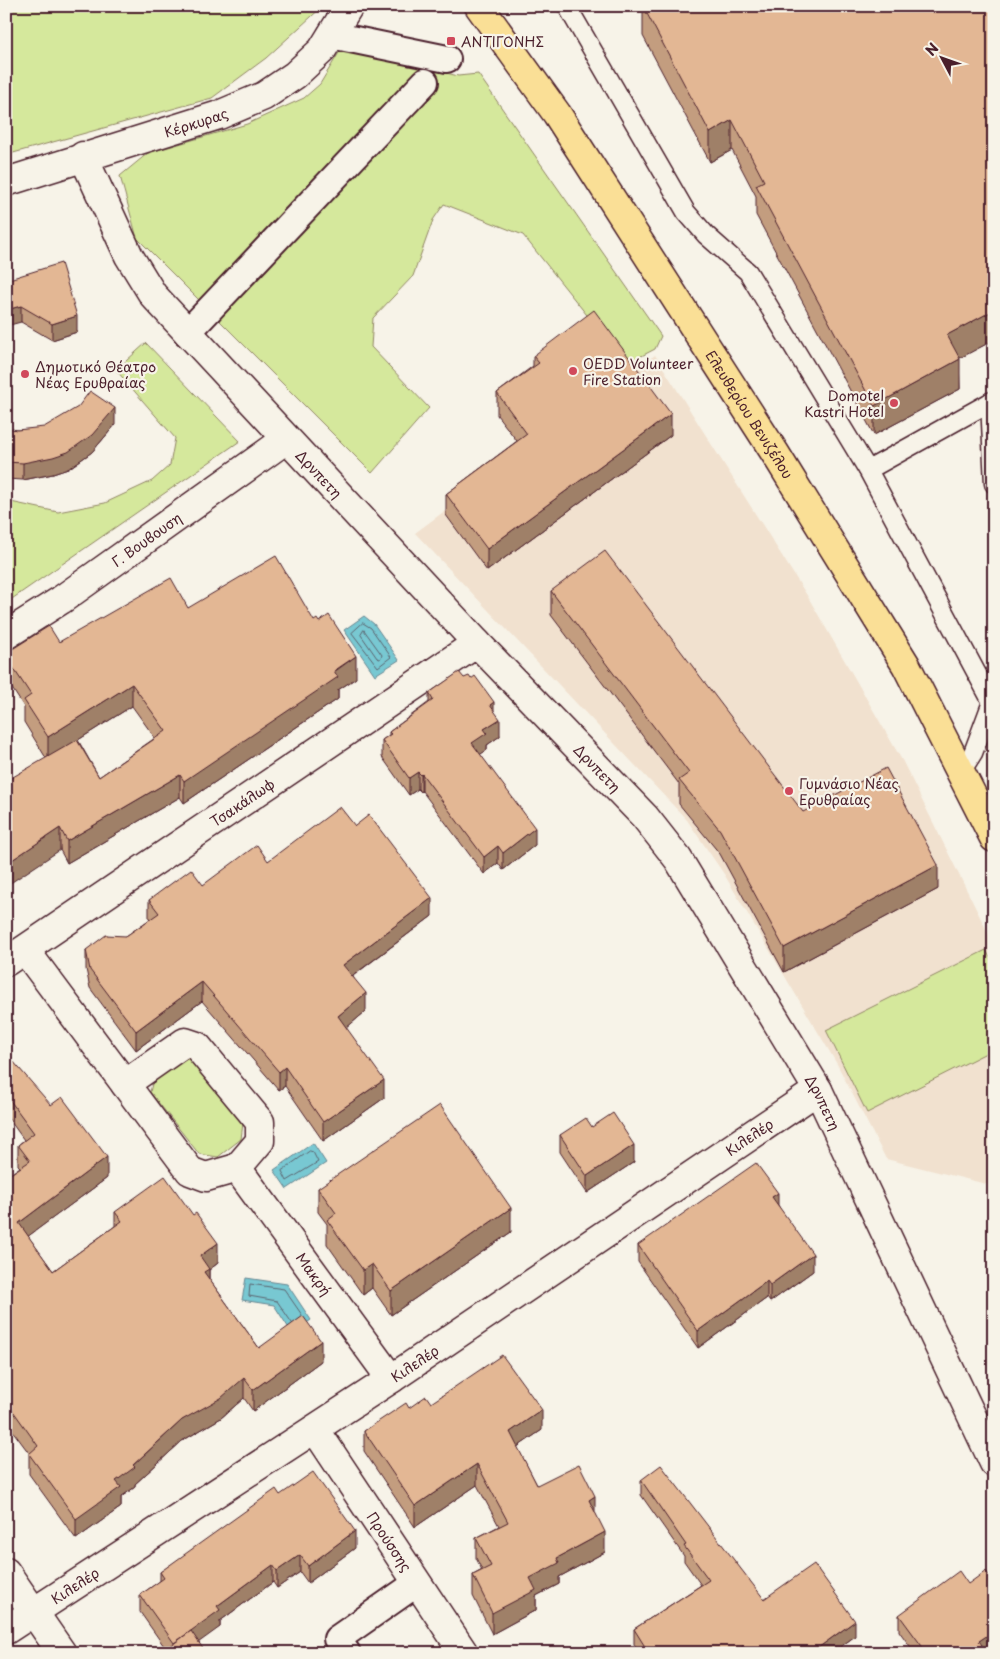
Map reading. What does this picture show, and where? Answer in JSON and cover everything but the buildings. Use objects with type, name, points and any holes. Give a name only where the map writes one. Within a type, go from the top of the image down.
[{"type":"main road","name":"Ελευθερίου Βενιζέλου","points":[[479,6],[557,114],[775,453],[906,665],[961,772],[991,823]]},
{"type":"street","name":"Κέρκυρας","points":[[6,182],[83,156],[219,115],[264,96],[295,75],[322,50],[349,6]]},
{"type":"street","points":[[331,35],[447,60]]},
{"type":"street","points":[[187,333],[425,82]]},
{"type":"street","name":"Δρνπετη","points":[[83,156],[129,256],[153,295],[285,440],[645,817],[678,859],[818,1090],[994,1463]]},
{"type":"street","name":"Γ. Βουβουση","points":[[6,635],[61,600],[285,440]]},
{"type":"street","name":"Τσακάλωφ","points":[[16,956],[477,643]]},
{"type":"street","points":[[16,956],[125,1084],[190,1171],[206,1177],[237,1168],[260,1141],[260,1122],[198,1046],[184,1042],[125,1084]]},
{"type":"street","name":"Κιλελέρ","points":[[6,1630],[391,1379],[818,1090]]},
{"type":"street","name":"Μακρή","points":[[237,1168],[391,1379]]},
{"type":"street","name":"Προύσσης","points":[[315,1429],[464,1653]]},
{"type":"street","points":[[6,1572],[62,1653]]},
{"type":"street","points":[[347,1653],[337,1639],[417,1583]]},
{"type":"lane","points":[[567,6],[686,212],[706,235],[748,272],[868,470],[993,700],[973,752],[961,772]]},
{"type":"lane","points":[[868,470],[992,401],[994,484]]},
{"type":"shaded area","name":"Γυμνάσιο Νέας Ερυθραίας","points":[[655,355],[808,597],[903,762],[994,945],[994,1186],[886,1159],[837,1064],[724,874],[687,820],[415,533]]},
{"type":"green space","points":[[6,6],[323,6],[266,58],[212,98],[6,155]]},
{"type":"green space","points":[[343,46],[458,76],[478,74],[661,336],[655,349],[626,364],[523,235],[444,204],[433,220],[413,276],[373,318],[371,347],[429,408],[372,473],[137,238],[120,176],[148,153],[247,124],[304,98],[320,84]]},
{"type":"green space","points":[[146,343],[240,441],[6,603],[6,501],[58,512],[105,503],[152,481],[170,465],[175,438],[116,370]]},
{"type":"green space","points":[[986,950],[994,965],[994,1049],[867,1113],[826,1030]]},
{"type":"green space","points":[[182,1056],[198,1059],[244,1115],[241,1139],[218,1157],[199,1154],[150,1092],[154,1076]]},
{"type":"water","points":[[364,616],[374,624],[399,660],[375,675],[344,630]]},
{"type":"water","points":[[313,1143],[326,1163],[287,1189],[274,1170]]},
{"type":"water","points":[[246,1278],[287,1284],[311,1320],[292,1333],[274,1305],[242,1300]]},
{"type":"place","name":"ΑΝΤΙΓΟΝΗΣ","points":[[451,41]]},
{"type":"place","name":"OEDD Volunteer Fire Station","points":[[573,371]]},
{"type":"place","name":"Δημοτικό Θέατρο Νέας Ερυθραίας","points":[[25,374]]},
{"type":"place","name":"Domotel Kastri Hotel","points":[[894,403]]},
{"type":"place","name":"Γυμνάσιο Νέας Ερυθραίας","points":[[789,791]]}]
